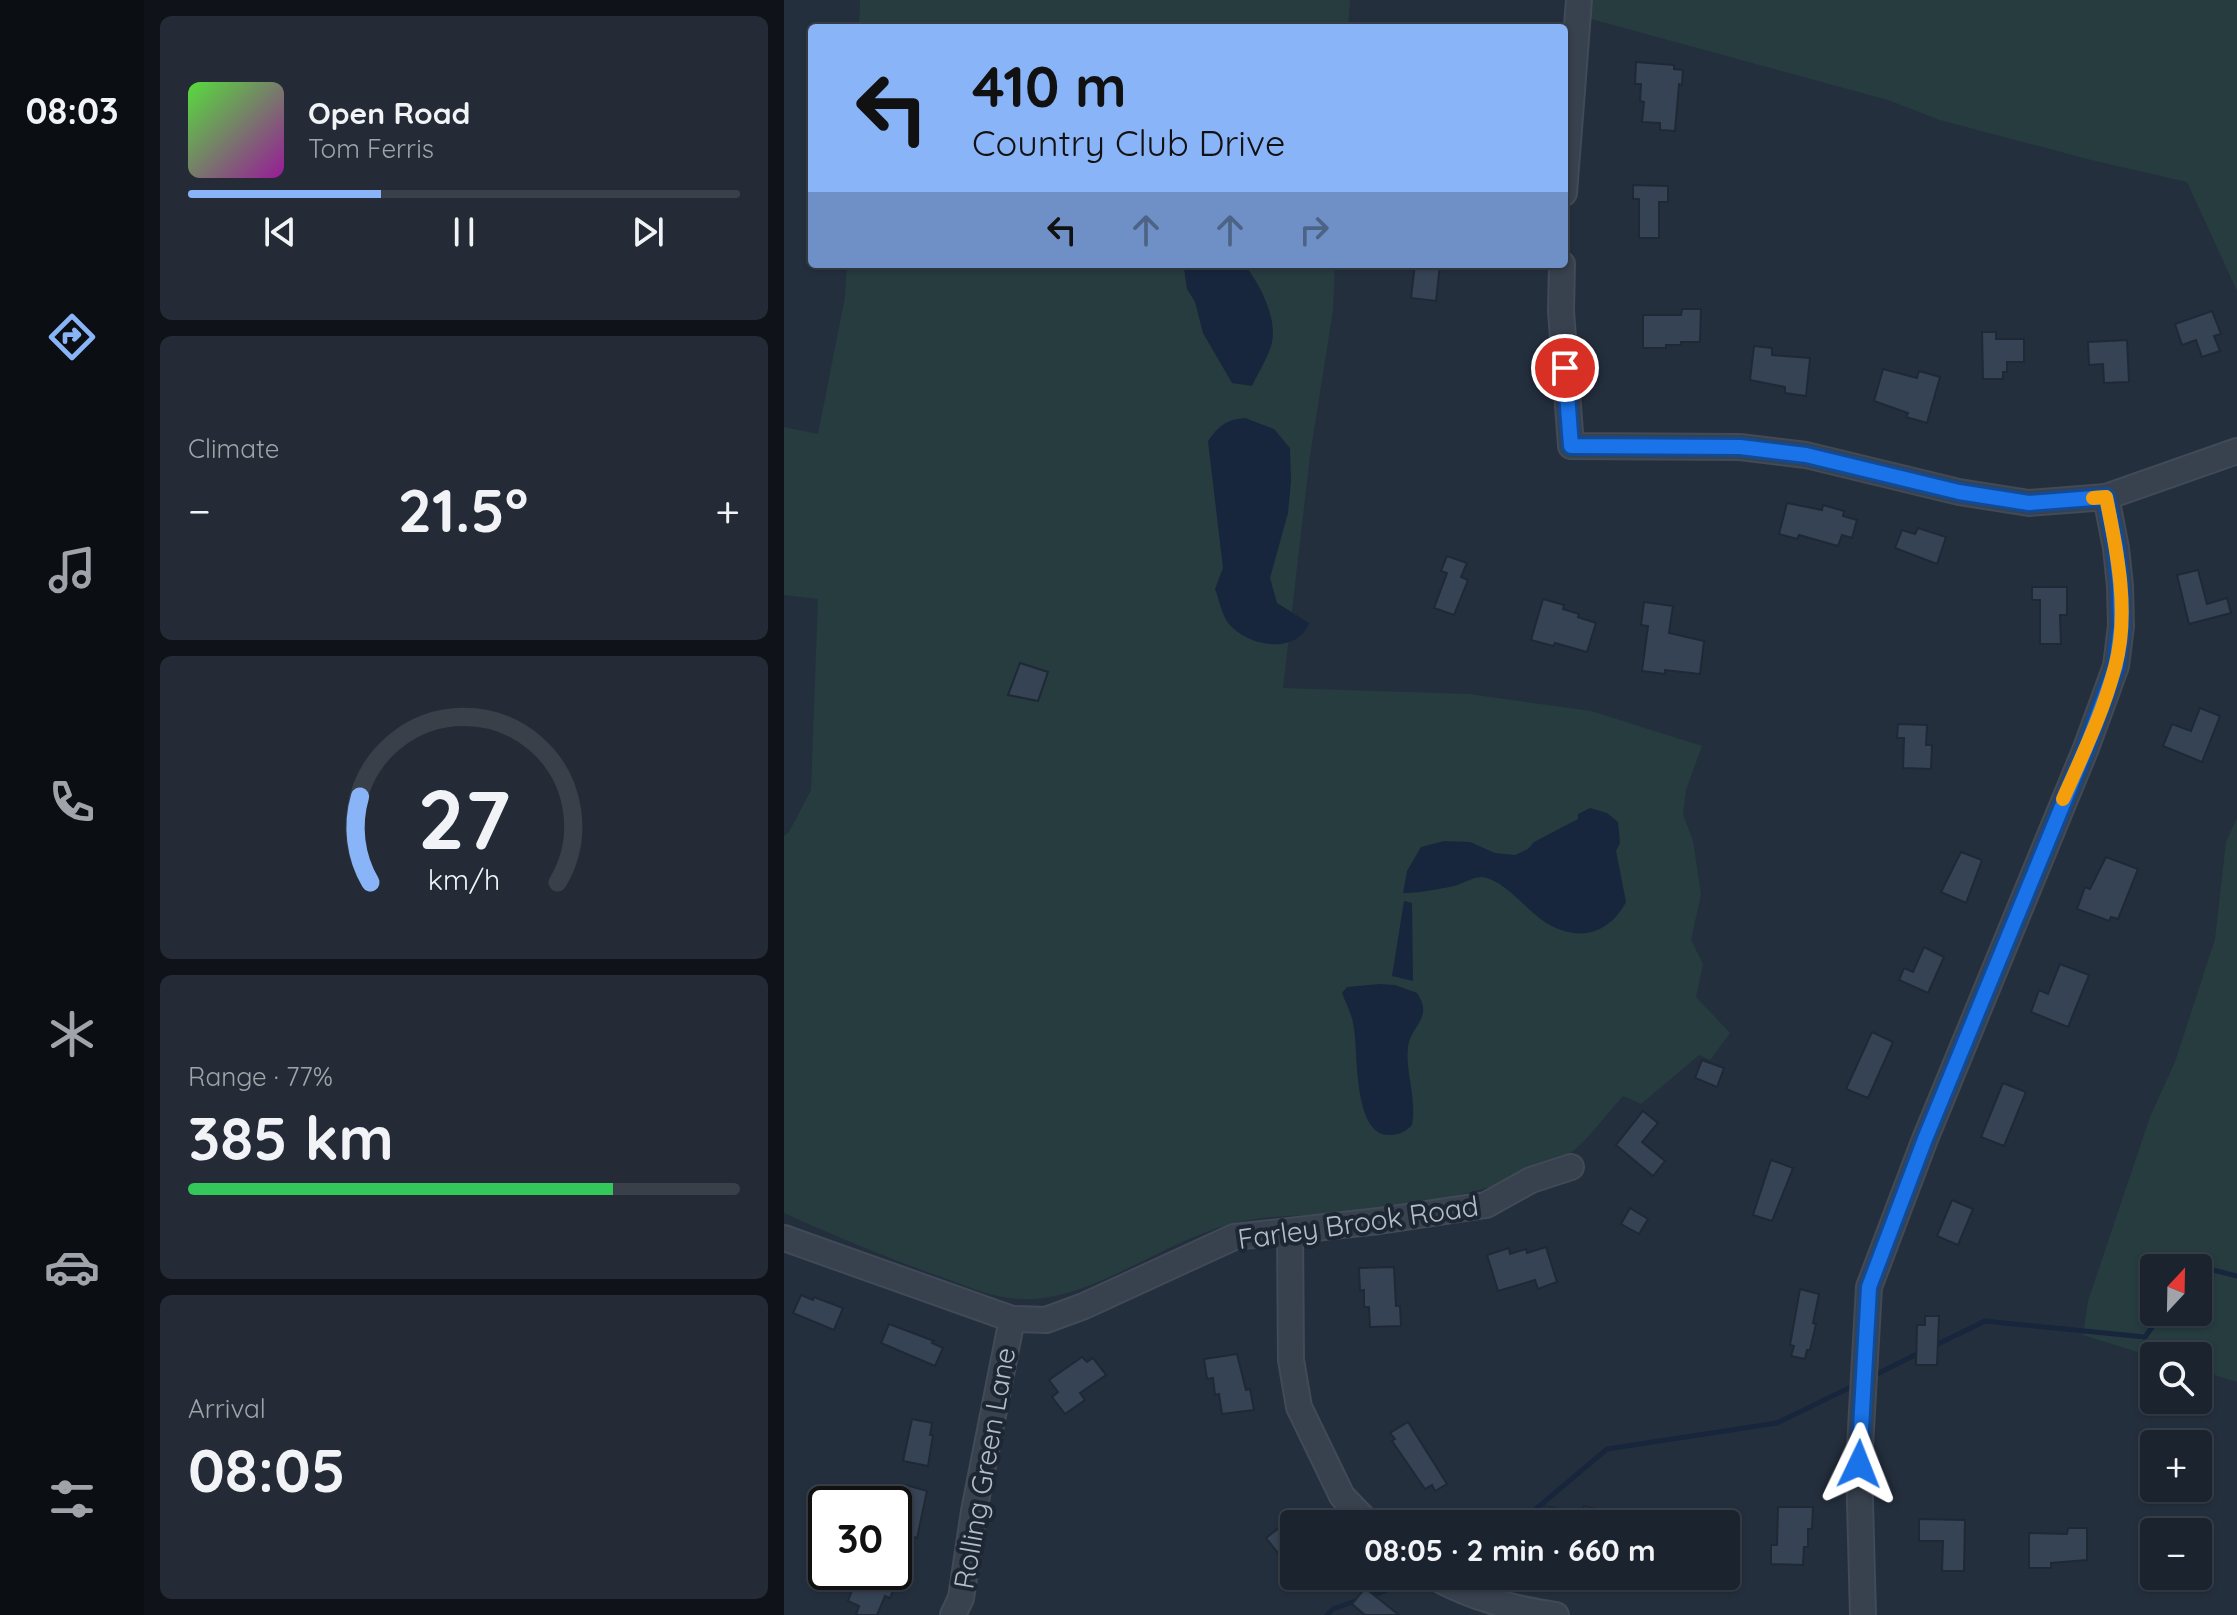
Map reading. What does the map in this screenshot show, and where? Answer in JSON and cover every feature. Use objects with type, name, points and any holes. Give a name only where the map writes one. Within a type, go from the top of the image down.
[{"type":"street","points":[[1568,142],[1579,0]]},
{"type":"street","points":[[1562,268],[1561,311],[1571,446],[1740,447],[1806,455],[1959,492],[2029,503],[2106,497],[2237,451]]},
{"type":"street","points":[[1863,1615],[1859,1464],[1869,1287],[1931,1125],[2086,748],[2116,666],[2121,626],[2120,586],[2106,497]]},
{"type":"street","name":"Farley Brook Road","points":[[784,1238],[1012,1319],[1046,1320],[1084,1306],[1234,1237],[1486,1205],[1531,1180],[1571,1167]]},
{"type":"street","points":[[1290,1231],[1291,1360],[1299,1407],[1342,1496],[1356,1510]]},
{"type":"street","name":"Rolling Green Lane","points":[[953,1615],[961,1598],[974,1511],[1012,1319]]},
{"type":"street","points":[[1459,1590],[1514,1609],[1556,1615]]},
{"type":"green space","points":[[860,0],[1350,0],[1348,24],[859,24]]},
{"type":"green space","points":[[1593,0],[2237,0],[2237,291],[2187,182],[1940,120],[1888,100],[1591,19]]},
{"type":"green space","points":[[847,268],[1335,268],[1333,310],[1310,456],[1283,688],[1469,694],[1591,711],[1702,746],[1686,790],[1683,814],[1693,841],[1701,894],[1691,940],[1703,964],[1696,997],[1730,1033],[1710,1060],[1699,1055],[1641,1104],[1623,1096],[1569,1154],[1520,1177],[1461,1194],[1402,1206],[1242,1221],[1202,1233],[1099,1282],[1047,1297],[1013,1299],[984,1292],[885,1256],[784,1213],[784,836],[811,790],[818,599],[784,595],[784,427],[818,434],[845,297]]},
{"type":"green space","points":[[2237,818],[2237,1382],[2212,1374],[2212,1342],[2140,1342],[2140,1353],[2083,1335],[2088,1301],[2150,1117],[2175,1062],[2215,939],[2226,842]]},
{"type":"water","points":[[1247,268],[1262,292],[1270,314],[1273,336],[1252,386],[1232,383],[1203,333],[1195,302],[1187,289],[1184,269]]},
{"type":"water","points":[[1245,418],[1274,429],[1290,448],[1288,513],[1270,578],[1277,603],[1309,623],[1295,640],[1284,643],[1260,642],[1237,632],[1224,617],[1215,589],[1223,568],[1208,441],[1223,425]]},
{"type":"water","points":[[1590,808],[1607,813],[1618,822],[1620,843],[1616,851],[1626,902],[1619,913],[1600,929],[1578,933],[1554,927],[1498,883],[1482,877],[1446,888],[1403,893],[1407,871],[1421,847],[1444,841],[1470,842],[1495,853],[1515,855],[1578,819],[1578,814]]},
{"type":"water","points":[[1404,901],[1412,903],[1413,981],[1392,976]]},
{"type":"water","points":[[1395,985],[1417,993],[1423,1009],[1408,1047],[1412,1125],[1394,1135],[1378,1132],[1363,1108],[1353,1024],[1342,993],[1347,987]]},
{"type":"building","points":[[1636,62],[1674,65],[1674,69],[1683,70],[1675,131],[1660,130],[1660,123],[1642,122],[1644,102],[1640,101],[1641,84],[1635,84]]},
{"type":"building","points":[[1633,185],[1668,186],[1668,202],[1659,202],[1659,238],[1639,238],[1639,199],[1633,199]]},
{"type":"building","points":[[1415,268],[1440,268],[1436,301],[1411,298]]},
{"type":"building","points":[[1682,309],[1701,309],[1700,342],[1681,342],[1681,345],[1666,345],[1666,348],[1643,348],[1643,315],[1681,315]]},
{"type":"building","points":[[2212,311],[2221,334],[2214,336],[2220,351],[2202,357],[2196,340],[2182,345],[2175,324]]},
{"type":"building","points":[[1982,332],[1996,332],[1996,339],[2024,339],[2024,362],[2007,362],[2003,379],[1983,379]]},
{"type":"building","points":[[2127,340],[2129,382],[2104,383],[2103,364],[2089,365],[2088,342]]},
{"type":"building","points":[[1754,346],[1772,348],[1772,355],[1810,358],[1806,396],[1785,393],[1785,387],[1750,380]]},
{"type":"building","points":[[1883,369],[1917,378],[1919,371],[1940,377],[1927,423],[1906,417],[1908,413],[1874,401]]},
{"type":"building","points":[[1787,503],[1822,510],[1823,505],[1844,511],[1843,516],[1857,520],[1852,538],[1842,535],[1838,546],[1799,535],[1797,539],[1779,534]]},
{"type":"building","points":[[1918,528],[1946,537],[1937,564],[1895,548],[1902,530],[1915,534]]},
{"type":"building","points":[[1447,556],[1467,563],[1461,577],[1468,580],[1454,615],[1434,608],[1447,573],[1441,571]]},
{"type":"building","points":[[2198,570],[2207,604],[2227,598],[2231,613],[2189,624],[2177,575]]},
{"type":"building","points":[[2032,587],[2067,587],[2067,615],[2060,615],[2061,644],[2040,644],[2040,600],[2032,600]]},
{"type":"building","points":[[1543,599],[1564,605],[1563,609],[1596,623],[1587,652],[1531,640]]},
{"type":"building","points":[[1644,602],[1673,606],[1669,633],[1704,641],[1700,674],[1642,671],[1648,626],[1641,625]]},
{"type":"building","points":[[1020,663],[1048,672],[1038,701],[1008,695]]},
{"type":"building","points":[[2200,708],[2220,716],[2202,762],[2163,746],[2172,724],[2191,731]]},
{"type":"building","points":[[1898,724],[1927,725],[1926,745],[1932,745],[1931,769],[1903,768],[1904,738],[1897,738]]},
{"type":"building","points":[[1961,852],[1982,860],[1966,903],[1941,892]]},
{"type":"building","points":[[2106,857],[2138,869],[2118,919],[2111,917],[2109,921],[2077,909],[2085,887],[2090,889]]},
{"type":"building","points":[[1924,947],[1944,957],[1928,993],[1899,980],[1904,968],[1913,972]]},
{"type":"building","points":[[2060,964],[2089,975],[2068,1027],[2031,1012],[2039,990],[2048,994]]},
{"type":"building","points":[[1872,1032],[1893,1042],[1868,1098],[1846,1089]]},
{"type":"building","points":[[1702,1060],[1724,1068],[1717,1087],[1695,1078]]},
{"type":"building","points":[[2003,1083],[2026,1092],[2004,1146],[1981,1137]]},
{"type":"building","points":[[1643,1111],[1658,1123],[1642,1142],[1665,1161],[1653,1176],[1616,1145]]},
{"type":"building","points":[[1771,1160],[1793,1168],[1772,1221],[1753,1215]]},
{"type":"building","points":[[1952,1200],[1973,1209],[1958,1245],[1937,1236]]},
{"type":"building","points":[[1630,1208],[1648,1219],[1639,1234],[1621,1224]]},
{"type":"building","points":[[1546,1247],[1557,1282],[1538,1289],[1535,1280],[1498,1291],[1487,1255],[1509,1248],[1510,1254]]},
{"type":"building","points":[[1394,1267],[1396,1306],[1400,1306],[1401,1326],[1370,1327],[1369,1307],[1364,1307],[1364,1290],[1360,1291],[1359,1268]]},
{"type":"building","points":[[1800,1289],[1819,1294],[1813,1323],[1816,1324],[1805,1359],[1791,1356],[1794,1346],[1790,1345]]},
{"type":"building","points":[[801,1295],[843,1308],[834,1330],[793,1313]]},
{"type":"building","points":[[1925,1316],[1939,1316],[1937,1365],[1916,1365],[1917,1325],[1925,1325]]},
{"type":"building","points":[[889,1324],[934,1341],[932,1343],[943,1348],[935,1366],[881,1343]]},
{"type":"building","points":[[1237,1354],[1254,1410],[1222,1414],[1213,1378],[1207,1379],[1204,1359]]},
{"type":"building","points":[[1082,1357],[1087,1362],[1093,1358],[1106,1375],[1080,1393],[1085,1400],[1065,1414],[1052,1397],[1058,1392],[1049,1380]]},
{"type":"building","points":[[912,1419],[932,1423],[928,1466],[903,1461]]},
{"type":"building","points":[[1408,1422],[1447,1484],[1435,1491],[1432,1485],[1425,1489],[1392,1441],[1395,1439],[1390,1433]]},
{"type":"building","points":[[912,1487],[927,1491],[917,1538],[912,1537]]},
{"type":"building","points":[[1778,1507],[1813,1507],[1812,1529],[1808,1529],[1808,1547],[1804,1547],[1803,1565],[1771,1564],[1771,1545],[1777,1545]]},
{"type":"building","points":[[1919,1519],[1965,1520],[1964,1571],[1942,1571],[1943,1541],[1919,1541]]},
{"type":"building","points":[[1280,1527],[1280,1556],[1266,1538]]},
{"type":"building","points":[[2068,1528],[2087,1528],[2087,1560],[2051,1563],[2051,1568],[2029,1568],[2029,1533],[2067,1534]]},
{"type":"building","points":[[852,1590],[893,1590],[890,1598],[885,1596],[877,1615],[856,1615],[859,1606],[848,1601]]},
{"type":"building","points":[[1363,1590],[1368,1590],[1399,1615],[1365,1615],[1352,1604]]},
{"type":"waterway","points":[[2212,1270],[2237,1276]]},
{"type":"waterway","points":[[1932,1347],[1985,1321],[2145,1337],[2153,1326]]},
{"type":"waterway","points":[[1871,1377],[1919,1353]]},
{"type":"waterway","points":[[1535,1510],[1607,1449],[1777,1423],[1855,1385]]},
{"type":"waterway","points":[[1368,1597],[1387,1590]]},
{"type":"waterway","points":[[1327,1615],[1333,1609],[1358,1600]]},
{"type":"slow traffic","points":[[2063,799],[2086,748],[2116,666],[2121,626],[2116,548],[2106,497],[2093,498]]},
{"type":"route","points":[[1565,368],[1571,446],[1740,447],[1806,455],[1959,492],[2029,503],[2106,497],[2120,586],[2121,626],[2116,666],[2086,748],[1925,1139],[1869,1287],[1859,1464]]}]
